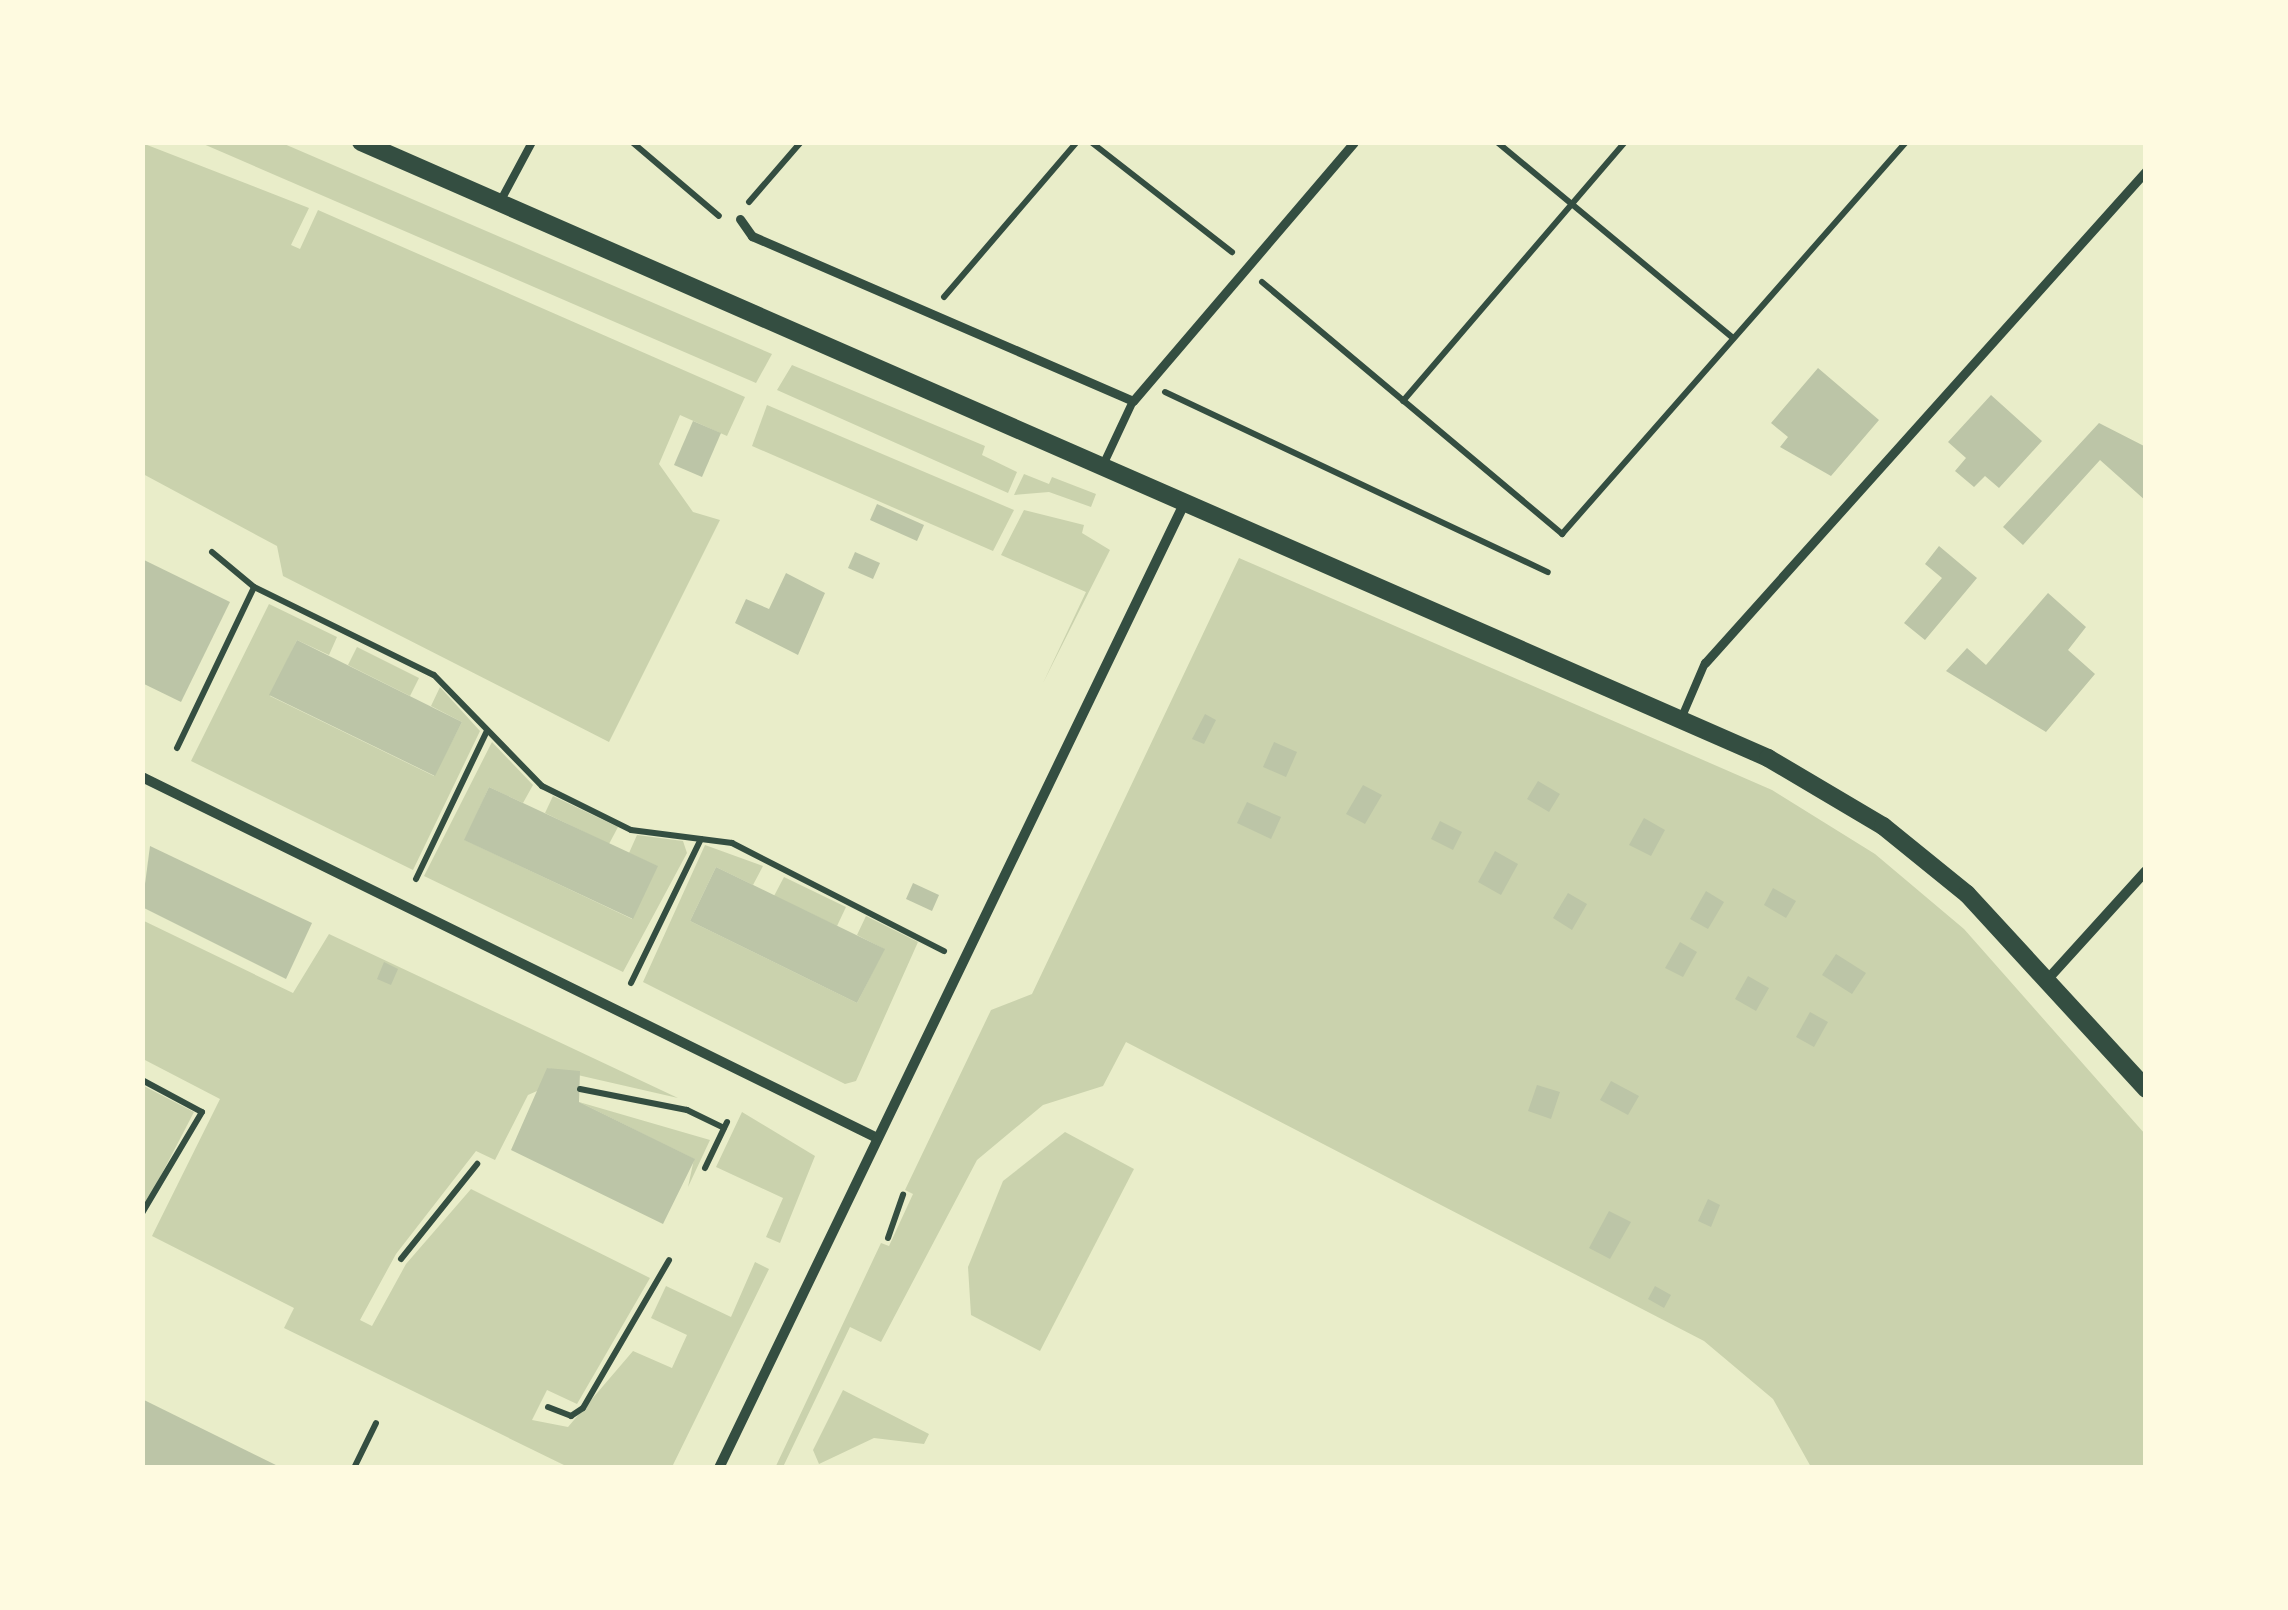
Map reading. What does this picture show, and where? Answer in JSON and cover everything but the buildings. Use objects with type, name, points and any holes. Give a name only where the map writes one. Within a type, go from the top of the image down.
[{"type":"street","points":[[361,142],[1186,499],[1681,719],[1883,826],[1967,894],[2146,1089]]},
{"type":"street","points":[[740,219],[752,236],[1132,401],[1354,142]]},
{"type":"street","points":[[1704,663],[2146,171]]},
{"type":"street","points":[[719,1468],[1186,499]]},
{"type":"street","points":[[142,777],[877,1138]]},
{"type":"street","points":[[2047,980],[2146,870]]},
{"type":"lane","points":[[500,202],[532,142]]},
{"type":"lane","points":[[1104,464],[1132,401]]},
{"type":"lane","points":[[1681,719],[1704,663]]},
{"type":"path","points":[[632,142],[686,194],[726,220],[740,219],[801,142]]},
{"type":"path","points":[[930,313],[1078,142]]},
{"type":"path","points":[[1091,142],[1247,267],[1562,534],[1906,142]]},
{"type":"path","points":[[1497,142],[1732,338]]},
{"type":"path","points":[[1403,401],[1625,142]]},
{"type":"path","points":[[1149,383],[1235,432],[1548,572]]},
{"type":"path","points":[[212,552],[254,587],[434,675],[542,786],[631,830],[732,843],[963,960]]},
{"type":"path","points":[[177,748],[254,587]]},
{"type":"path","points":[[416,879],[488,730]]},
{"type":"path","points":[[631,983],[702,839]]},
{"type":"path","points":[[142,1080],[202,1112],[142,1213]]},
{"type":"path","points":[[580,1089],[687,1110],[726,1125],[705,1168]]},
{"type":"path","points":[[402,1259],[476,1164]]},
{"type":"path","points":[[888,1238],[903,1195]]},
{"type":"path","points":[[548,1407],[571,1416],[583,1408],[668,1260]]},
{"type":"path","points":[[354,1468],[376,1423]]},
{"type":"green space","points":[[142,143],[309,208],[291,245],[300,249],[318,210],[745,397],[727,436],[680,415],[659,464],[693,512],[720,520],[609,742],[283,576],[277,546],[143,474]]},
{"type":"green space","points":[[201,143],[282,143],[772,354],[756,383]]},
{"type":"green space","points":[[792,365],[985,446],[982,455],[1017,472],[1008,493],[777,390]]},
{"type":"green space","points":[[767,405],[1014,510],[993,551],[752,446]]},
{"type":"green space","points":[[1024,474],[1049,484],[1052,477],[1096,494],[1091,507],[1049,492],[1014,495]]},
{"type":"green space","points":[[1024,510],[1084,525],[1082,533],[1110,550],[1043,683],[1086,592],[1001,555]]},
{"type":"green space","points":[[1239,558],[1772,790],[1875,854],[1964,929],[2145,1134],[2145,1467],[1811,1467],[1773,1399],[1704,1341],[1126,1042],[1103,1086],[1043,1105],[977,1160],[881,1342],[850,1327],[783,1467],[775,1468],[881,1243],[889,1246],[913,1194],[905,1190],[991,1010],[1032,994]]},
{"type":"green space","points":[[269,604],[337,637],[329,655],[297,640],[270,696],[434,776],[462,722],[431,706],[440,687],[480,731],[413,870],[191,761]]},
{"type":"green space","points":[[357,647],[419,678],[410,696],[348,665]]},
{"type":"green space","points":[[492,742],[533,785],[523,803],[489,787],[465,840],[632,919],[657,866],[629,853],[637,835],[683,841],[687,853],[623,972],[424,876]]},
{"type":"green space","points":[[553,796],[618,827],[609,844],[545,813]]},
{"type":"green space","points":[[705,845],[763,866],[753,885],[716,867],[690,921],[857,1003],[884,949],[857,935],[866,916],[918,942],[856,1081],[845,1084],[643,982]]},
{"type":"green space","points":[[784,877],[846,907],[837,926],[774,896]]},
{"type":"green space","points":[[142,920],[293,993],[329,934],[678,1098],[547,1068],[546,1087],[528,1095],[495,1160],[476,1151],[396,1254],[360,1320],[372,1326],[406,1264],[471,1189],[650,1278],[577,1404],[547,1390],[532,1420],[568,1427],[633,1351],[672,1368],[687,1335],[651,1318],[666,1286],[731,1317],[755,1262],[769,1269],[672,1467],[568,1467],[284,1328],[294,1308],[152,1236],[220,1099],[143,1059]]},
{"type":"green space","points":[[142,1085],[194,1112],[144,1208],[142,1207]]},
{"type":"green space","points":[[579,1102],[710,1140],[688,1187],[694,1159]]},
{"type":"green space","points":[[742,1112],[815,1156],[780,1243],[766,1237],[783,1198],[716,1167]]},
{"type":"green space","points":[[1065,1132],[1134,1169],[1040,1351],[971,1315],[968,1267],[1003,1181]]},
{"type":"green space","points":[[843,1390],[929,1434],[924,1444],[874,1438],[819,1464],[813,1450]]}]
